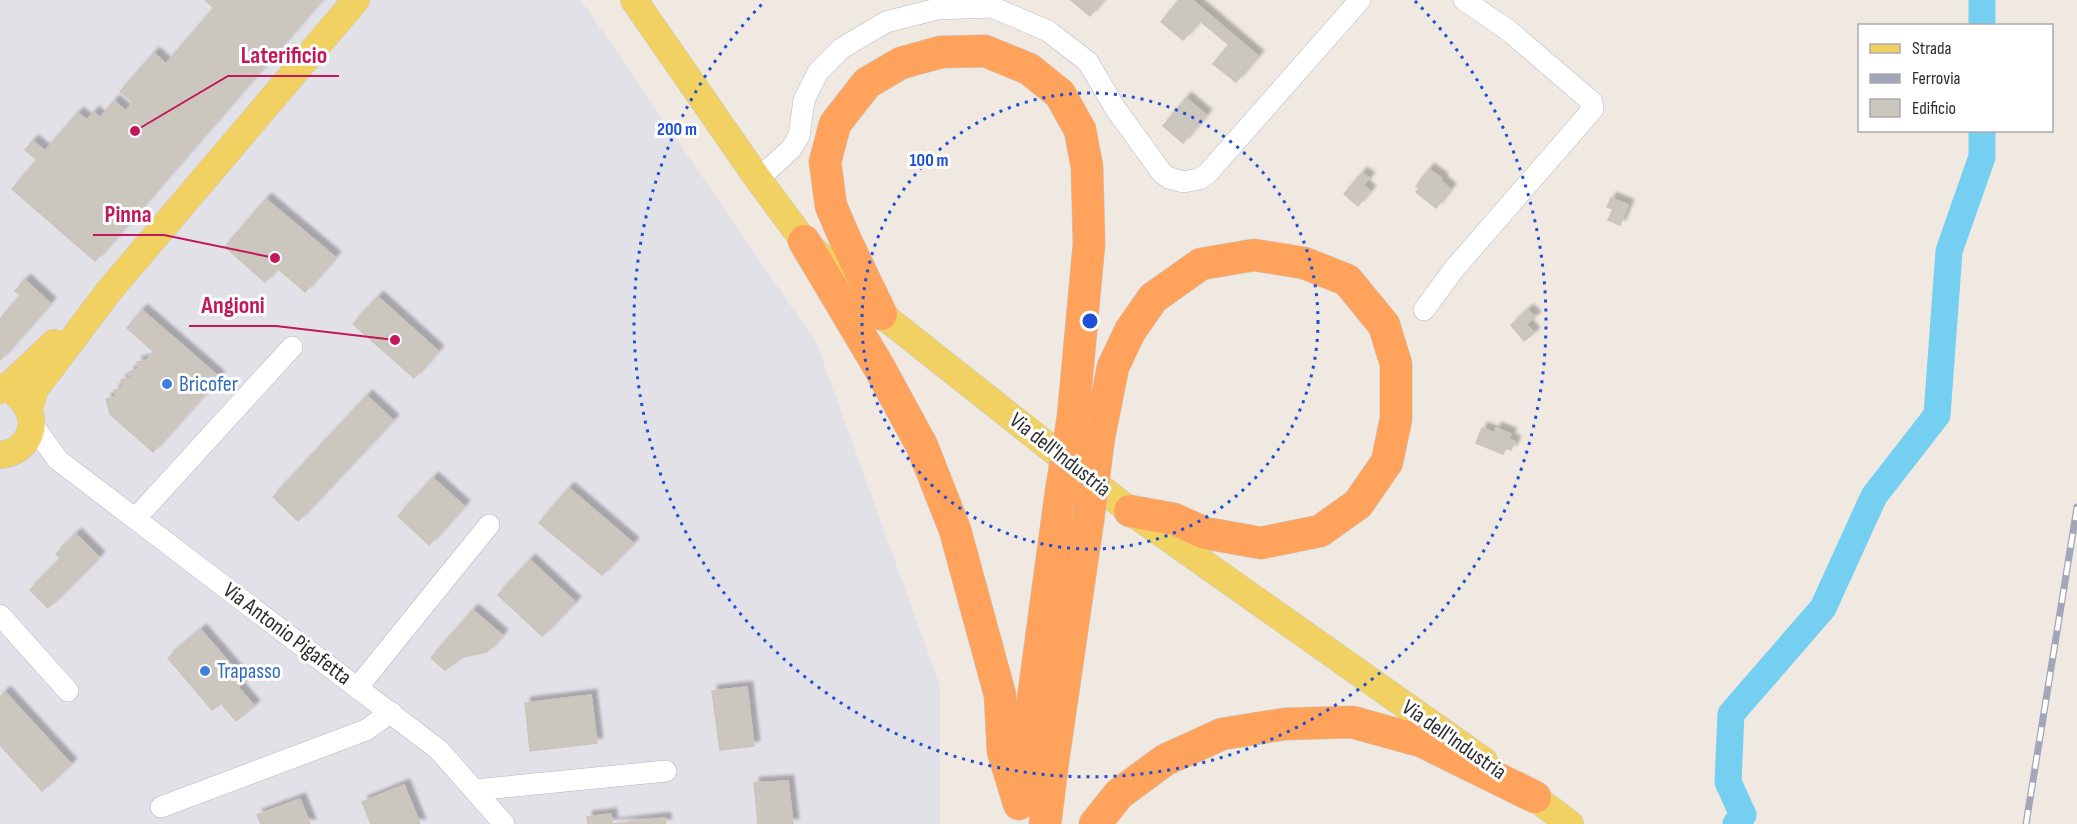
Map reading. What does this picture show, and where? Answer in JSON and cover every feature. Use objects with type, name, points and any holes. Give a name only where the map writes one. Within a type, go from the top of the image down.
[{"type":"highway","points":[[881,314],[831,206],[825,162],[835,124],[867,83],[902,63],[941,52],[985,51],[1029,69],[1060,94],[1080,130],[1087,167],[1089,244],[1073,417],[1018,814]]},
{"type":"highway","points":[[804,241],[879,367],[922,446],[955,530],[1000,695],[1003,751],[1018,814]]},
{"type":"highway","points":[[1045,824],[1099,437],[1113,367],[1130,331],[1153,298],[1201,264],[1254,255],[1304,263],[1347,280],[1384,325],[1396,364],[1396,419],[1387,462],[1358,504],[1320,531],[1261,543],[1205,533],[1174,519],[1130,511]]},
{"type":"highway","points":[[1095,824],[1119,794],[1165,760],[1222,734],[1285,724],[1352,722],[1421,741],[1535,797]]},
{"type":"main road","points":[[8,453],[28,438],[35,389],[109,291],[356,0]]},
{"type":"main road","name":"Via dell'Industria","points":[[634,0],[758,179],[804,241],[881,314],[1130,511],[1535,797],[1567,822]]},
{"type":"main road","points":[[0,390],[12,383],[109,291]]},
{"type":"main road","points":[[0,390],[17,395],[31,414]]},
{"type":"street","points":[[1008,0],[1018,18]]},
{"type":"street","points":[[758,179],[791,149],[799,136],[804,100],[818,72],[842,48],[886,22],[937,9],[992,8],[1048,31],[1088,62],[1114,108],[1162,173],[1169,178],[1184,182],[1199,179],[1207,174],[1360,0]]},
{"type":"street","points":[[1424,310],[1454,269],[1593,109],[1592,102],[1516,37],[1464,0]]},
{"type":"street","points":[[135,519],[292,347]]},
{"type":"street","name":"Via Antonio Pigafetta","points":[[31,414],[37,431],[56,459]]},
{"type":"street","name":"Via Antonio Pigafetta","points":[[8,453],[39,453],[56,459],[439,750],[504,824]]},
{"type":"street","points":[[357,688],[489,525]]},
{"type":"street","points":[[0,615],[68,691]]},
{"type":"street","points":[[161,807],[366,730],[391,712]]},
{"type":"street","points":[[474,790],[666,771]]},
{"type":"shaded area","points":[[0,0],[581,0],[817,344],[940,686],[940,824],[0,824]]},
{"type":"building","points":[[205,0],[321,0],[95,261],[12,189],[37,160],[25,150],[33,141],[45,151],[78,113],[87,120],[94,112],[100,118],[114,101],[126,111],[133,102],[120,92],[154,53],[166,64],[214,8]]},
{"type":"building","points":[[1071,0],[1103,0],[1090,16]]},
{"type":"building","points":[[1179,0],[1192,0],[1258,56],[1236,82],[1213,64],[1229,45],[1200,21],[1183,40],[1161,22]]},
{"type":"building","points":[[1186,98],[1206,115],[1183,143],[1163,126]]},
{"type":"building","points":[[1429,169],[1450,189],[1436,208],[1416,192],[1419,188],[1416,186]]},
{"type":"building","points":[[1362,173],[1369,178],[1363,185],[1370,191],[1358,206],[1344,194]]},
{"type":"building","points":[[1611,198],[1628,205],[1620,225],[1608,220],[1613,209],[1607,207]]},
{"type":"building","points":[[266,199],[335,257],[305,292],[237,233]]},
{"type":"building","points":[[237,233],[277,268],[265,282],[225,247]]},
{"type":"building","points":[[25,280],[50,303],[0,360],[0,319],[21,295],[15,291]]},
{"type":"building","points":[[378,297],[438,351],[414,378],[353,324]]},
{"type":"building","name":"Bricofer","points":[[142,310],[219,377],[153,452],[110,414],[106,399],[116,397],[114,390],[123,388],[121,380],[130,378],[129,372],[138,369],[137,362],[147,360],[154,352],[127,328]]},
{"type":"building","points":[[1528,310],[1535,317],[1526,324],[1534,333],[1524,341],[1511,325]]},
{"type":"building","points":[[367,396],[393,420],[298,521],[273,497]]},
{"type":"building","points":[[1482,428],[1494,433],[1496,428],[1511,434],[1508,438],[1515,442],[1511,450],[1506,448],[1503,454],[1476,443]]},
{"type":"building","points":[[433,478],[464,506],[429,545],[398,516]]},
{"type":"building","points":[[569,488],[633,543],[602,575],[539,523]]},
{"type":"building","points":[[76,534],[99,557],[48,608],[30,590],[61,559],[56,554]]},
{"type":"building","points":[[530,560],[575,602],[542,636],[498,595]]},
{"type":"building","points":[[473,610],[502,635],[487,652],[463,657],[445,670],[431,658]]},
{"type":"building","points":[[201,630],[245,681],[238,687],[254,706],[236,721],[221,703],[212,710],[168,658]]},
{"type":"building","points":[[747,687],[754,746],[720,750],[712,691]]},
{"type":"building","points":[[5,692],[71,764],[42,791],[0,745],[0,697]]},
{"type":"building","points":[[591,695],[597,743],[530,751],[525,703]]},
{"type":"building","points":[[788,781],[793,824],[758,824],[754,783]]},
{"type":"building","points":[[404,785],[420,824],[371,824],[362,802]]},
{"type":"building","points":[[300,799],[310,824],[261,824],[257,815]]},
{"type":"building","points":[[611,814],[612,824],[588,824],[587,817]]},
{"type":"building","points":[[665,818],[666,824],[613,824]]},
{"type":"waterway","points":[[1982,0],[1982,24]]},
{"type":"waterway","points":[[1736,824],[1743,815],[1728,782],[1731,714],[1823,608],[1874,496],[1937,415],[1949,251],[1982,157],[1982,132]]},
{"type":"railway","points":[[2026,824],[2077,507]]},
{"type":"place","name":"Laterificio","points":[[135,131]]},
{"type":"place","name":"Pinna","points":[[275,258]]},
{"type":"place","name":"Angioni","points":[[395,340]]},
{"type":"place","name":"Bricofer","points":[[167,384]]},
{"type":"place","name":"Trapasso","points":[[205,671]]}]
